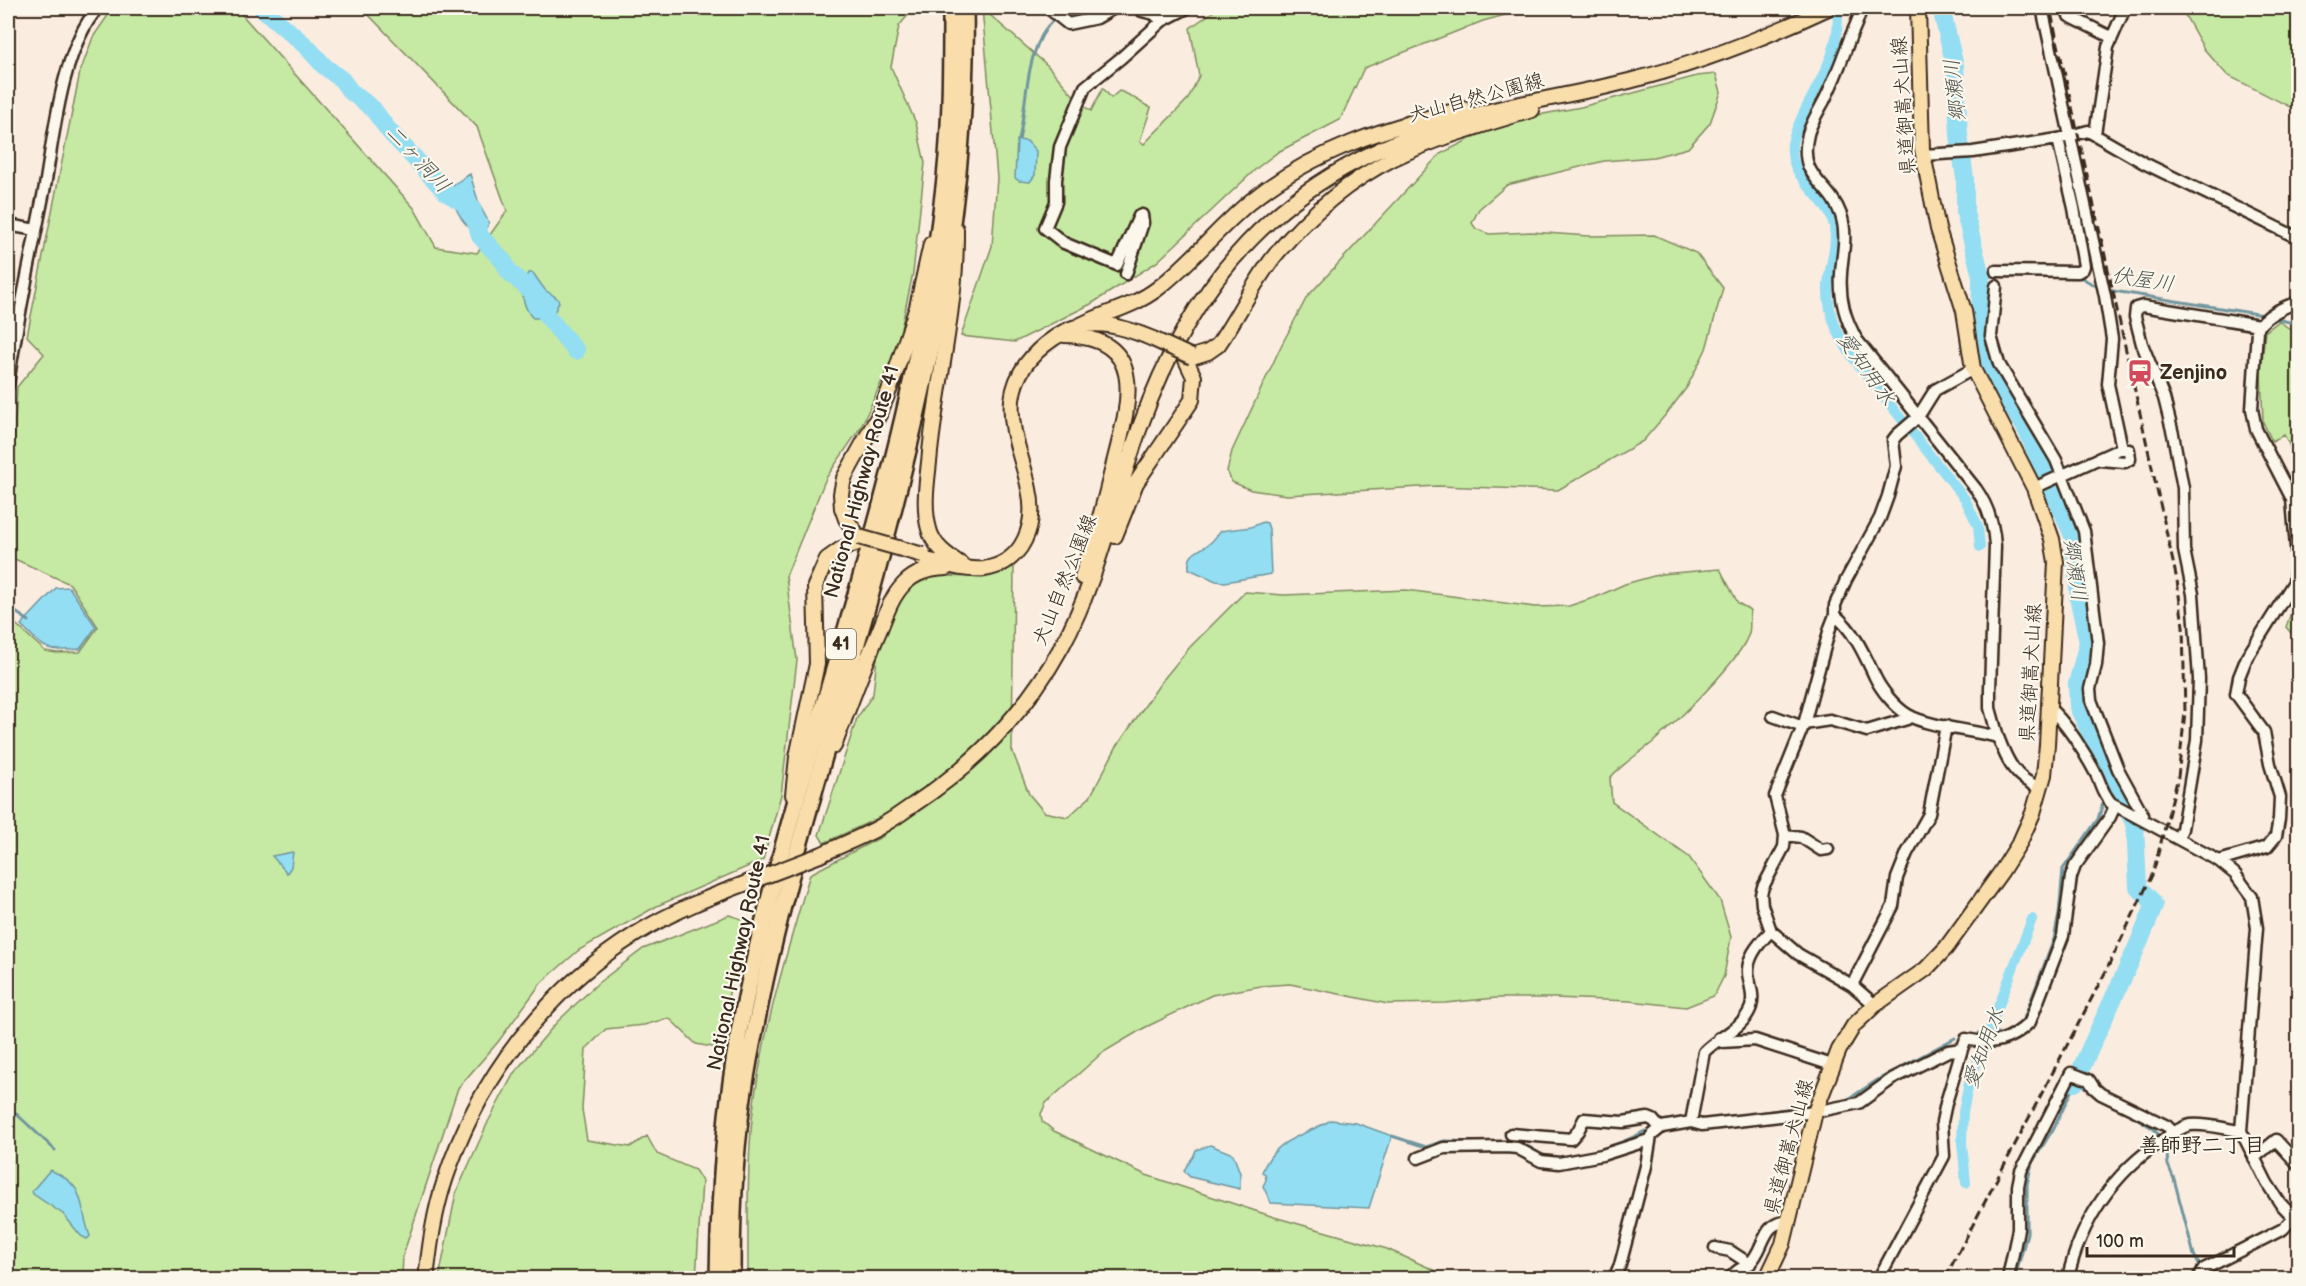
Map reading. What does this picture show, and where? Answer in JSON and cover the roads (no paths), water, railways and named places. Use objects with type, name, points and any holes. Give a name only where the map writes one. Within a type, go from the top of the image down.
[{"type":"highway","name":"National Highway Route 41","points":[[732,1278],[732,1212],[739,1127],[754,1034],[778,924],[810,800],[881,556],[922,397],[941,303],[949,202],[951,8]]},
{"type":"highway","name":"National Highway Route 41","points":[[718,1278],[719,1213],[726,1123],[738,1044],[766,909],[890,469],[960,160],[965,70],[965,8]]},
{"type":"main road","name":"犬山自然公園線","points":[[426,1278],[431,1236],[445,1180],[475,1106],[517,1042],[576,978],[628,939],[673,914],[820,855],[881,826],[941,786],[968,764],[992,742],[1029,698],[1064,643],[1088,585],[1140,428],[1180,333],[1199,302],[1242,248],[1272,219],[1308,191],[1347,166],[1401,138],[1445,123],[1670,70],[1727,52],[1828,8]]},
{"type":"main road","name":"県道御嵩犬山線","points":[[1767,1278],[1783,1244],[1815,1112],[1839,1050],[1854,1024],[1875,1005],[1926,969],[1946,948],[2020,842],[2041,788],[2047,745],[2056,562],[2052,539],[2037,487],[1973,369],[1964,311],[1938,229],[1923,155],[1918,81],[1918,8]]},
{"type":"main road","points":[[810,800],[893,598],[903,585],[918,573],[929,569],[984,569],[1004,563],[1020,550],[1028,533],[1032,516],[1030,490],[1013,429],[1012,400],[1016,382],[1030,356],[1058,335],[1088,320],[1138,301],[1156,289],[1252,201],[1275,184],[1331,151],[1384,130],[1425,118],[1547,90],[1590,89]]},
{"type":"main road","points":[[1075,328],[1101,323],[1118,325],[1189,358],[1208,352],[1218,345],[1257,279],[1278,252],[1311,218],[1349,186],[1394,159],[1441,139],[1532,110],[1564,94]]},
{"type":"main road","points":[[949,202],[924,269],[918,307],[901,359],[880,413],[844,478],[841,494],[846,519],[860,539],[966,568]]},
{"type":"main road","points":[[949,202],[956,266],[933,429],[926,492],[926,516],[929,531],[937,545],[966,568]]},
{"type":"main road","points":[[1058,335],[1091,337],[1111,348],[1119,357],[1125,370],[1128,385],[1128,401],[1108,487],[1072,607],[1064,643]]},
{"type":"main road","points":[[1064,643],[1080,618],[1098,582],[1137,483],[1192,400],[1194,377],[1189,358]]},
{"type":"main road","points":[[792,812],[796,757],[817,664],[815,586],[827,560],[860,539]]},
{"type":"street","points":[[8,385],[68,72],[81,34],[98,8]]},
{"type":"street","points":[[1054,13],[1068,24],[1097,18],[1114,8]]},
{"type":"street","points":[[1140,8],[1142,11],[1154,14],[1162,21]]},
{"type":"street","points":[[1126,274],[1143,223],[1142,215],[1139,216],[1117,265],[1064,243],[1045,228],[1056,202],[1060,147],[1085,87],[1162,21],[1187,8]]},
{"type":"street","points":[[1861,8],[1843,60],[1809,130],[1806,162],[1814,178],[1836,206],[1844,228],[1845,241],[1840,274],[1843,311],[1849,327],[1982,498],[1992,522],[1995,546],[1990,708],[1998,737],[2015,772],[2028,783],[2041,788]]},
{"type":"street","points":[[2037,487],[2122,448],[2108,384],[2112,339],[2103,282],[2042,8]]},
{"type":"street","points":[[2067,8],[2069,16],[2111,37]]},
{"type":"street","points":[[2095,134],[2108,47],[2125,8]]},
{"type":"street","points":[[1923,155],[1973,152],[2058,139],[2088,131],[2144,163],[2298,238]]},
{"type":"street","points":[[1995,271],[2078,272],[2083,269],[2074,208],[2058,139]]},
{"type":"street","points":[[8,225],[36,230]]},
{"type":"street","points":[[1996,286],[1991,336],[1999,364],[2064,476],[2084,531],[2098,654],[2090,689],[2091,700],[2118,769],[2141,811],[2141,818]]},
{"type":"street","points":[[2178,838],[2182,829],[2197,740],[2199,680],[2193,594],[2184,550],[2183,489],[2173,434],[2164,398],[2142,344],[2135,317],[2136,308],[2143,306],[2259,325],[2277,311],[2298,303]]},
{"type":"street","points":[[2219,861],[2266,847],[2276,836],[2279,819],[2280,797],[2270,764],[2264,732],[2236,694],[2239,677],[2247,657],[2294,582],[2297,560],[2292,499],[2256,429],[2252,409],[2259,325]]},
{"type":"street","points":[[1875,1005],[1852,985],[1798,954],[1771,931],[1762,905],[1761,894],[1779,859],[1785,835],[1775,796],[1804,726],[1835,615],[1835,605],[1880,518],[1888,496],[1896,466],[1893,440],[1918,417],[1935,390],[1973,369]]},
{"type":"street","points":[[1835,615],[1863,650],[1878,682],[1909,716],[1998,737]]},
{"type":"street","points":[[2048,707],[2059,716],[2097,775],[2102,792],[2113,804],[2219,861],[2235,874],[2252,897],[2256,910],[2257,928],[2241,1131],[2267,1183],[2280,1203],[2296,1220],[2200,1274]]},
{"type":"street","points":[[1773,716],[1804,726],[1830,720],[1867,730],[1909,716]]},
{"type":"street","points":[[1852,985],[1893,906],[1897,878],[1907,853],[1929,814],[1946,726]]},
{"type":"street","points":[[1878,1278],[1944,1156],[1944,1112],[1950,1083],[1966,1039],[2000,1041],[2011,1038],[2030,1022],[2063,936],[2071,877],[2075,866],[2110,816],[2113,804]]},
{"type":"street","points":[[1785,835],[1801,837],[1821,850],[1828,849]]},
{"type":"street","points":[[1691,1122],[1700,1063],[1704,1052],[1744,1019],[1751,1007],[1748,962],[1771,931]]},
{"type":"street","points":[[1719,1038],[1722,1042],[1730,1043],[1755,1040],[1832,1065]]},
{"type":"street","points":[[1418,1158],[1444,1148],[1506,1147],[1517,1148],[1541,1161],[1559,1163],[1602,1155],[1649,1140],[1660,1128],[1691,1122],[1702,1125],[1815,1112],[1859,1103],[1892,1079],[1948,1051],[1962,1048]]},
{"type":"street","points":[[2008,1278],[2018,1229],[2018,1186],[2021,1171],[2071,1073],[2083,1077],[2101,1094],[2167,1126],[2171,1134]]},
{"type":"street","points":[[1511,1134],[1571,1139],[1584,1119],[1623,1122],[1648,1118],[1660,1128]]},
{"type":"street","points":[[2068,1278],[2084,1230],[2100,1203],[2127,1168],[2171,1134],[2190,1125],[2241,1131]]},
{"type":"street","points":[[1614,1278],[1620,1265],[1646,1166],[1649,1140]]},
{"type":"street","points":[[2254,1158],[2276,1140],[2298,1164]]},
{"type":"street","points":[[1731,1278],[1742,1267],[1749,1264],[1771,1227],[1778,1222],[1788,1222]]},
{"type":"street","points":[[1715,1248],[1730,1251],[1749,1264]]},
{"type":"water","points":[[1017,140],[1027,141],[1036,151],[1035,175],[1030,182],[1019,181],[1015,178]]},
{"type":"water","points":[[470,174],[479,204],[489,223],[487,227],[477,232],[466,225],[462,219],[455,205],[452,191],[453,185]]},
{"type":"water","points":[[529,273],[533,273],[545,290],[559,302],[555,311],[539,318],[533,318],[530,315],[523,297],[520,282]]},
{"type":"water","points":[[1263,522],[1267,523],[1269,529],[1271,574],[1225,582],[1216,581],[1189,569],[1192,556],[1211,542],[1220,531],[1251,527]]},
{"type":"water","points":[[69,587],[96,627],[80,649],[52,649],[41,644],[21,625],[56,588]]},
{"type":"water","points":[[293,852],[291,867],[287,873],[272,856]]},
{"type":"water","points":[[1331,1120],[1356,1123],[1392,1136],[1369,1208],[1271,1203],[1263,1186],[1266,1180],[1262,1172],[1274,1152],[1291,1139]]},
{"type":"water","points":[[1210,1145],[1233,1154],[1240,1173],[1240,1189],[1190,1177],[1184,1171],[1196,1150]]},
{"type":"water","points":[[50,1170],[62,1176],[76,1189],[90,1236],[87,1239],[81,1236],[63,1214],[33,1194],[32,1191]]},
{"type":"waterway","name":"二ヶ洞川","points":[[262,8],[342,80],[350,91],[373,109],[389,131],[447,193],[472,208],[480,236],[504,262],[509,272],[540,299],[547,316],[576,351]]},
{"type":"waterway","points":[[1060,13],[1070,8]]},
{"type":"waterway","name":"愛知用水","points":[[1837,8],[1838,22],[1834,48],[1797,127],[1792,144],[1795,167],[1828,210],[1834,227],[1835,244],[1828,286],[1829,306],[1838,333],[1853,358],[1965,499],[1978,526],[1980,547]]},
{"type":"waterway","name":"郷瀬川","points":[[1941,8],[1955,66],[1959,135],[1965,179],[1965,213],[1981,276],[1980,336],[1991,373],[2026,429],[2074,538],[2079,601],[2088,642],[2077,684],[2078,707],[2135,825],[2138,887],[2154,906],[2075,1083]]},
{"type":"waterway","points":[[1019,140],[1032,59],[1045,30],[1055,18]]},
{"type":"waterway","name":"伏屋川","points":[[1981,276],[2082,278],[2101,289]]},
{"type":"waterway","name":"伏屋川","points":[[2107,290],[2264,315]]},
{"type":"waterway","name":"伏屋川","points":[[2273,318],[2289,322],[2298,328]]},
{"type":"waterway","points":[[8,607],[29,621]]},
{"type":"waterway","points":[[2107,791],[2114,783]]},
{"type":"waterway","points":[[2018,1026],[2025,1016],[2054,939],[2063,869],[2098,819],[2104,800]]},
{"type":"waterway","name":"愛知用水","points":[[1966,1183],[1962,1143],[1963,1112],[1969,1083],[2032,919]]},
{"type":"waterway","name":"愛知用水","points":[[1979,1033],[1998,1033]]},
{"type":"waterway","points":[[1847,1100],[1879,1079],[1955,1038]]},
{"type":"waterway","points":[[2015,1278],[2027,1233],[2027,1184],[2032,1163],[2055,1126],[2075,1083],[2091,1091]]},
{"type":"waterway","points":[[8,1106],[55,1150]]},
{"type":"waterway","points":[[1727,1117],[1809,1106]]},
{"type":"waterway","points":[[2125,1111],[2154,1129],[2166,1145],[2168,1165],[2174,1179],[2194,1255],[2205,1276],[2212,1278]]},
{"type":"waterway","points":[[1517,1143],[1526,1145],[1546,1156],[1574,1156],[1600,1150],[1645,1131]]},
{"type":"waterway","points":[[1392,1136],[1426,1147],[1444,1141],[1487,1142]]},
{"type":"railway","points":[[1945,1278],[2107,969],[2153,873],[2178,777],[2185,712],[2183,626],[2177,580],[2050,8]]},
{"type":"place","name":"Zenjino","points":[[2140,373]]},
{"type":"district","name":"善師野二丁目","points":[[2202,1145]]}]
